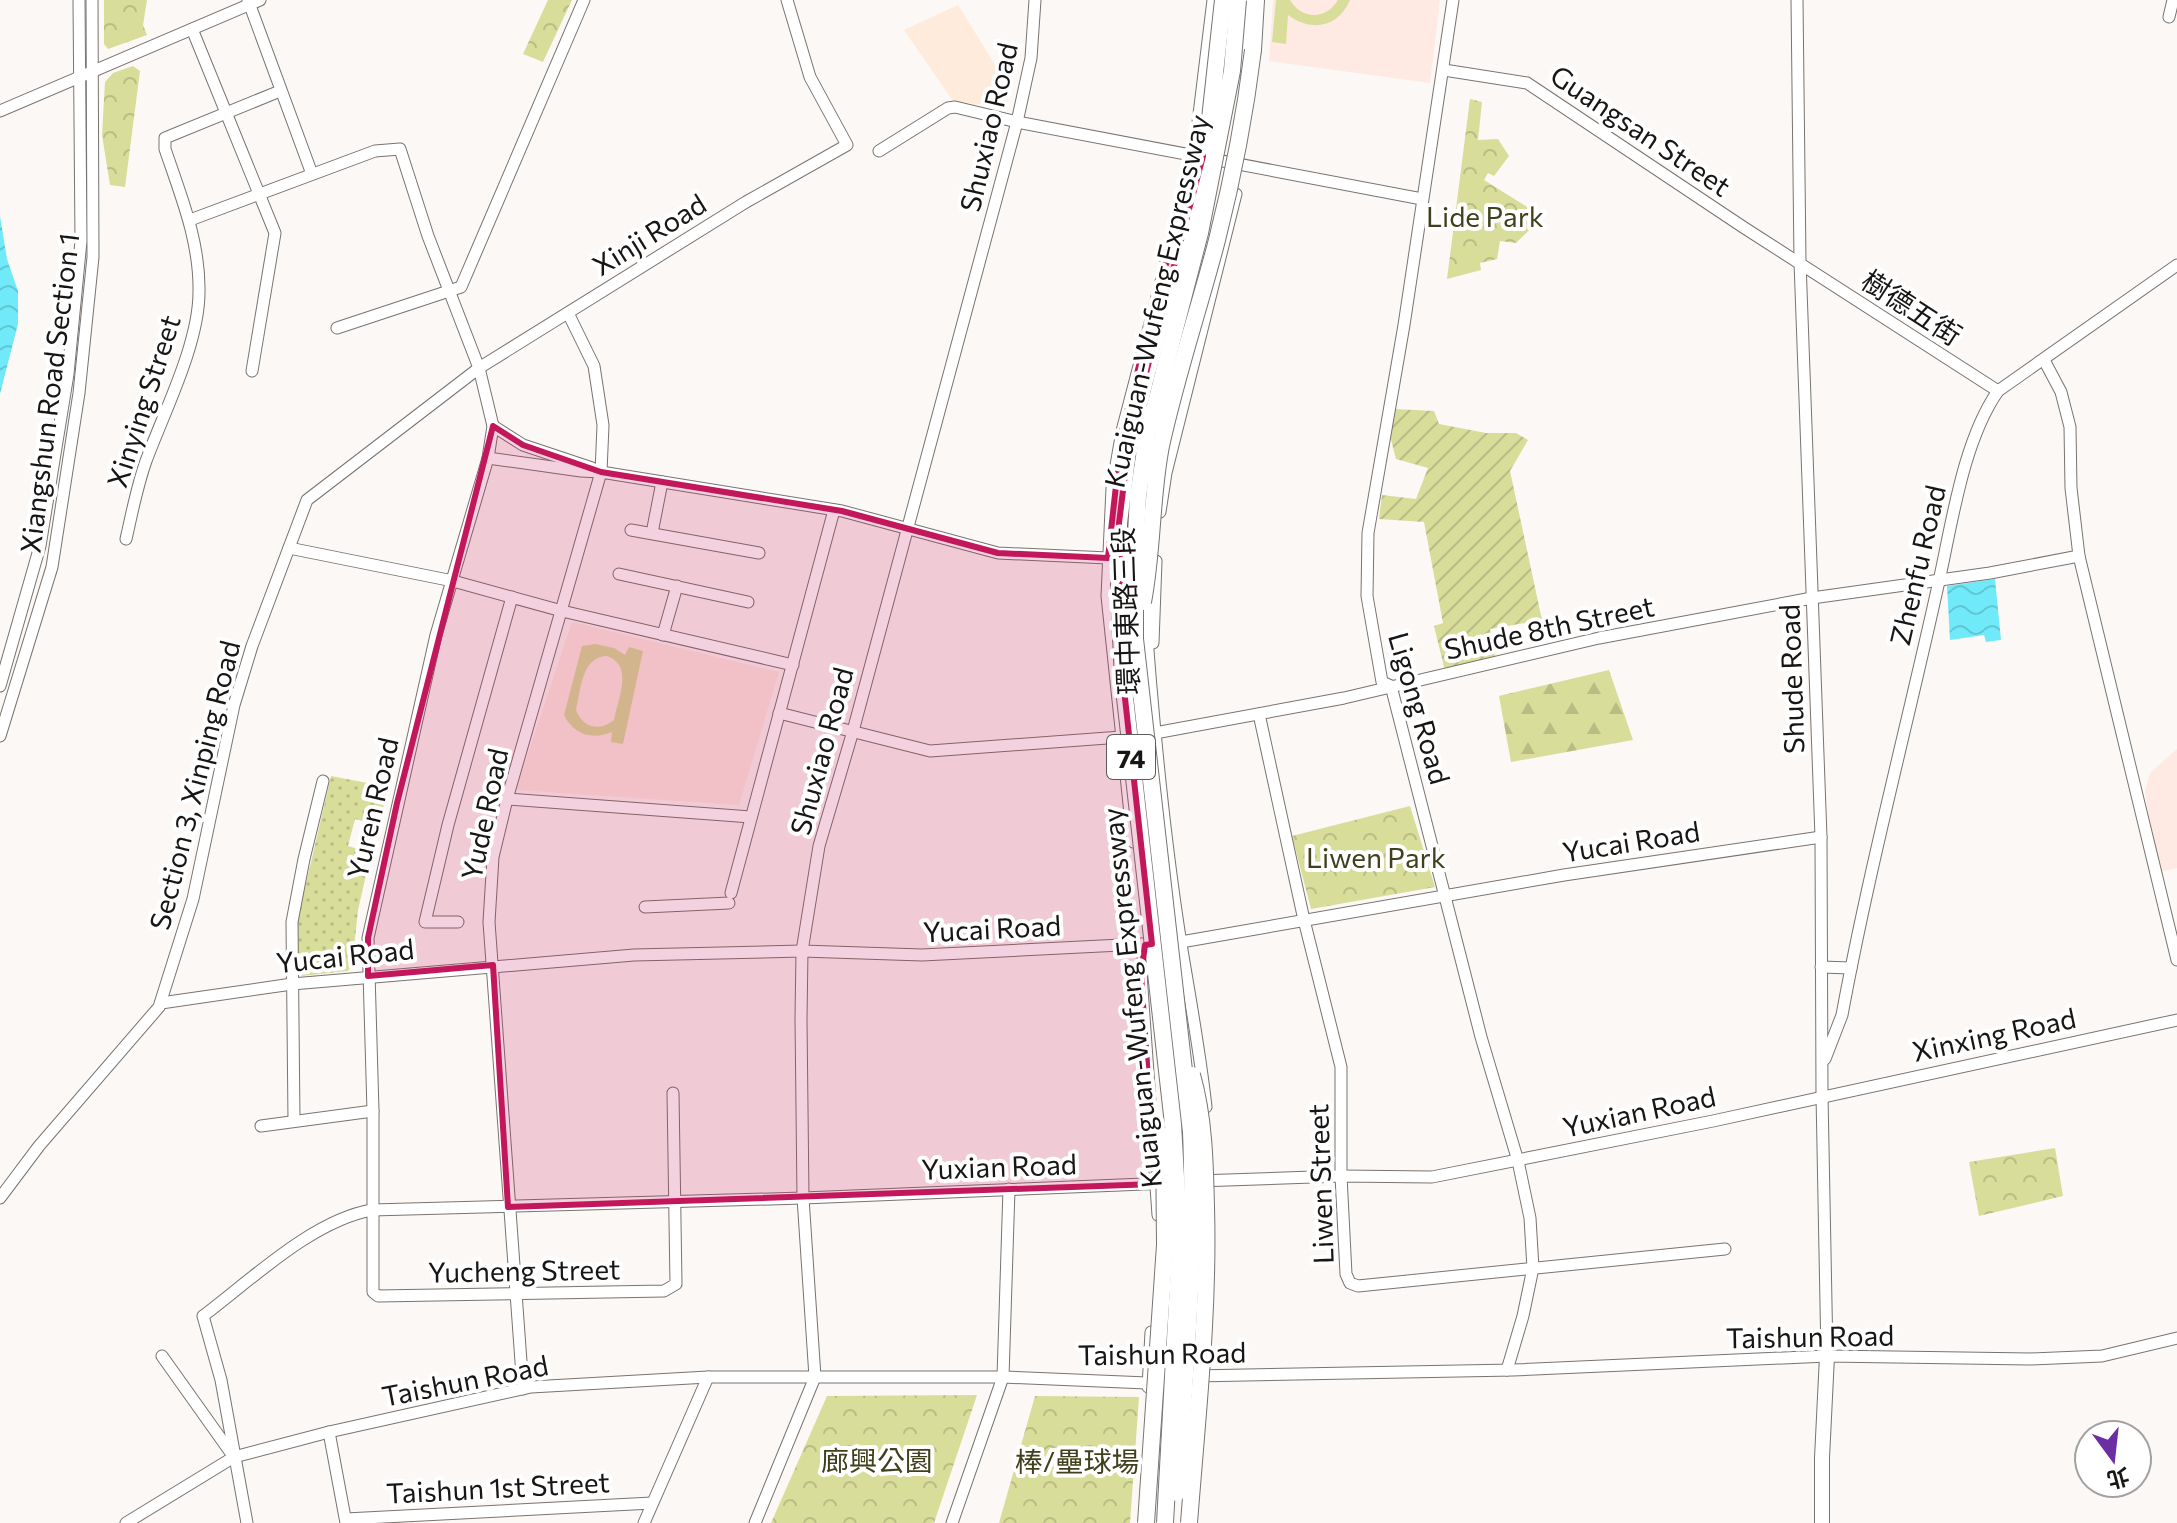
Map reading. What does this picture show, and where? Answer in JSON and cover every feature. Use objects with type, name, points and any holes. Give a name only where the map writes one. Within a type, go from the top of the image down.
[{"type":"highway","name":"Kuaiguan-Wufeng Expressway","points":[[1165,1523],[1180,1248],[1173,1124],[1123,680],[1119,523],[1130,434],[1187,230],[1209,128],[1223,0]]},
{"type":"highway","name":"Kuaiguan-Wufeng Expressway","points":[[1175,1523],[1193,1254],[1191,1132],[1135,639],[1138,496],[1147,437],[1203,219],[1232,71],[1238,0]]},
{"type":"highway","name":"74","points":[[1135,639],[1147,582],[1152,500],[1162,444],[1238,150],[1253,50],[1256,0]]},
{"type":"highway","points":[[1180,1029],[1199,1099],[1207,1238],[1205,1303],[1186,1523]]},
{"type":"highway","points":[[1149,1523],[1165,1245],[1161,1031]]},
{"type":"main road","points":[[1822,1523],[1827,1356]]},
{"type":"street","name":"Xiangshun Road Section 1","points":[[0,686],[40,546],[68,374],[81,241],[79,0]]},
{"type":"street","name":"Xiangshun Road Section 1","points":[[0,736],[52,567],[73,437],[93,257],[92,0]]},
{"type":"street","points":[[337,328],[461,287],[584,0]]},
{"type":"street","name":"Xinji Road","points":[[479,368],[746,202],[847,145],[810,77],[787,0]]},
{"type":"street","name":"Shuxiao Road","points":[[755,1523],[815,1377],[803,1198],[802,951],[819,846],[853,731],[1017,122],[1031,58],[1035,0]]},
{"type":"street","points":[[1204,89],[1206,0]]},
{"type":"street","points":[[1149,1523],[1174,1245],[1173,1182],[1169,1123],[1121,737],[1107,596],[1108,558],[1112,488],[1122,431],[1194,155],[1213,0]]},
{"type":"street","name":"環中東路三段","points":[[1195,1523],[1206,1180],[1196,1024],[1181,942],[1155,733],[1143,580],[1148,495],[1158,442],[1228,161],[1242,82],[1248,0]]},
{"type":"street","points":[[1152,704],[1157,529],[1166,473],[1226,240],[1242,163],[1255,85],[1264,0]]},
{"type":"street","name":"Ligong Road","points":[[1453,0],[1404,325],[1368,533],[1367,596],[1382,682],[1391,686],[1481,1037],[1518,1161],[1530,1218],[1533,1268],[1507,1370]]},
{"type":"street","name":"Shude Road","points":[[1797,0],[1800,262],[1821,837],[1821,1067],[1827,1356]]},
{"type":"street","points":[[2169,17],[2173,0]]},
{"type":"street","points":[[0,111],[253,2],[306,176]]},
{"type":"street","points":[[192,29],[263,191],[275,233],[252,371]]},
{"type":"street","name":"Guangsan Street","points":[[1444,70],[1527,83],[1800,262]]},
{"type":"street","points":[[228,113],[280,91]]},
{"type":"street","points":[[879,151],[948,108],[955,107],[1017,122],[1422,199]]},
{"type":"street","name":"Xinying Street","points":[[126,539],[145,464],[197,319],[200,293],[197,253],[190,220],[165,149],[165,138],[228,113]]},
{"type":"street","points":[[190,220],[375,151],[400,149],[479,368],[493,426],[523,445],[601,472]]},
{"type":"street","name":"樹德五街","points":[[1800,262],[1998,391]]},
{"type":"street","name":"Zhenfu Road","points":[[1821,1067],[1842,1016],[1949,523],[1985,409],[1998,391],[2177,265]]},
{"type":"street","name":"Yude Road","points":[[523,1389],[489,922],[493,857],[507,799],[601,472],[603,425],[594,366],[568,313]]},
{"type":"street","points":[[2044,360],[2061,392],[2070,427],[2071,488],[2079,556],[2177,960]]},
{"type":"street","name":"Section 3, Xinping Road","points":[[0,1198],[39,1146],[161,1003],[193,899],[234,705],[252,646],[307,500],[479,368]]},
{"type":"street","name":"Yuren Road","points":[[372,1210],[373,1111],[368,938],[436,635],[488,458],[493,426]]},
{"type":"street","points":[[488,458],[601,472],[834,510],[998,553],[1108,558]]},
{"type":"street","points":[[652,533],[662,482]]},
{"type":"street","points":[[645,907],[730,898],[834,510]]},
{"type":"street","points":[[631,530],[759,553]]},
{"type":"street","points":[[289,548],[453,581],[562,611],[793,665]]},
{"type":"street","name":"Shude 8th Street","points":[[1155,733],[1344,698],[1599,638],[1812,598],[2079,556]]},
{"type":"street","points":[[619,574],[748,602]]},
{"type":"street","points":[[663,635],[677,586]]},
{"type":"street","points":[[458,922],[425,922],[450,819],[512,597]]},
{"type":"street","points":[[779,713],[930,751],[1121,737]]},
{"type":"street","name":"Liwen Street","points":[[1259,714],[1304,920],[1341,1067],[1341,1176],[1346,1274],[1350,1283],[1358,1286],[1725,1249]]},
{"type":"street","points":[[294,1120],[292,922],[323,781]]},
{"type":"street","points":[[507,799],[751,817]]},
{"type":"street","name":"Yucai Road","points":[[161,1003],[368,976],[634,955],[802,951],[867,956],[922,955],[1181,942],[1446,895],[1821,837]]},
{"type":"street","points":[[1139,1523],[1159,1234],[1141,974],[1145,945]]},
{"type":"street","points":[[1821,967],[1851,968]]},
{"type":"street","name":"Xinxing Road","points":[[1822,1095],[2177,1020]]},
{"type":"street","points":[[673,1093],[673,1201]]},
{"type":"street","name":"Yuxian Road","points":[[234,1457],[221,1380],[203,1316],[296,1245],[351,1213],[803,1198],[1206,1180],[1432,1177],[1822,1095]]},
{"type":"street","points":[[261,1126],[373,1111]]},
{"type":"street","points":[[952,1523],[1003,1377],[1009,1189]]},
{"type":"street","name":"Yucheng Street","points":[[372,1210],[373,1292],[378,1296],[664,1291],[676,1284],[673,1201]]},
{"type":"street","name":"Taishun Road","points":[[126,1523],[234,1457],[329,1432],[523,1389],[708,1377],[1003,1377],[1147,1383],[1200,1376],[1507,1370],[1827,1356],[2030,1359],[2102,1356],[2177,1338]]},
{"type":"street","points":[[162,1356],[234,1457],[247,1523]]},
{"type":"street","name":"環中東路三段","points":[[1186,1523],[1200,1376]]},
{"type":"street","points":[[644,1523],[708,1377]]},
{"type":"street","points":[[329,1432],[346,1521]]},
{"type":"street","name":"Taishun 1st Street","points":[[346,1521],[652,1503]]},
{"type":"highlighted area","points":[[1194,155],[1203,156],[1130,434],[1119,523],[1123,680],[1152,944],[1145,945],[1141,974],[1155,1184],[508,1207],[493,965],[368,976],[368,938],[397,803],[493,426],[523,445],[601,472],[842,511],[998,553],[1108,558],[1122,431]]},
{"type":"shaded area","points":[[1273,0],[1440,0],[1430,83],[1269,61]]},
{"type":"shaded area","points":[[958,5],[997,68],[1012,73],[1007,108],[953,101],[904,30]]},
{"type":"shaded area","points":[[572,622],[779,672],[739,805],[516,790]]},
{"type":"shaded area","points":[[2177,749],[2177,868],[2159,872],[2145,792],[2150,773]]},
{"type":"green space","points":[[104,0],[147,0],[143,25],[147,35],[108,49],[104,44]]},
{"type":"green space","points":[[548,0],[572,0],[543,62],[523,54]]},
{"type":"green space","points":[[1276,0],[1290,0],[1301,11],[1314,15],[1327,11],[1338,0],[1350,0],[1338,17],[1323,24],[1306,24],[1288,15],[1286,44],[1272,42]]},
{"type":"green space","points":[[133,66],[140,71],[125,187],[110,185],[102,135],[105,82],[113,73]]},
{"type":"green space","name":"Lide Park","points":[[1470,99],[1482,102],[1478,140],[1498,139],[1509,156],[1494,176],[1488,173],[1484,180],[1543,217],[1516,243],[1500,241],[1497,259],[1480,263],[1481,270],[1447,279]]},
{"type":"green space","points":[[1394,409],[1434,411],[1439,424],[1486,433],[1516,433],[1528,440],[1510,471],[1542,620],[1490,629],[1496,660],[1445,671],[1434,626],[1443,623],[1424,522],[1379,519],[1382,495],[1416,499],[1428,468],[1396,459],[1390,436]]},
{"type":"green space","points":[[595,644],[614,648],[625,655],[629,647],[643,651],[623,744],[611,742],[612,732],[597,736],[584,734],[573,727],[564,715],[582,646]],"holes":[[[607,656],[620,667],[622,684],[614,720],[603,726],[592,726],[583,721],[576,710],[584,676],[587,668],[598,658]]]},
{"type":"green space","points":[[1609,670],[1633,740],[1511,762],[1499,696]]},
{"type":"green space","points":[[331,776],[388,787],[379,825],[355,819],[348,846],[371,853],[358,910],[352,967],[347,971],[302,976],[298,971],[298,918]]},
{"type":"green space","name":"Liwen Park","points":[[1410,806],[1435,887],[1311,909],[1292,836]]},
{"type":"green space","points":[[2055,1148],[2063,1196],[1979,1216],[1969,1162]]},
{"type":"green space","name":"廊興公園","points":[[977,1395],[934,1523],[771,1523],[827,1396]]},
{"type":"green space","name":"棒/壘球場","points":[[1035,1396],[1139,1397],[1130,1523],[999,1523]]},
{"type":"water","points":[[0,216],[7,259],[18,291],[18,324],[0,394]]},
{"type":"water","points":[[1995,579],[2001,640],[1986,642],[1984,635],[1950,640],[1947,586]]}]
